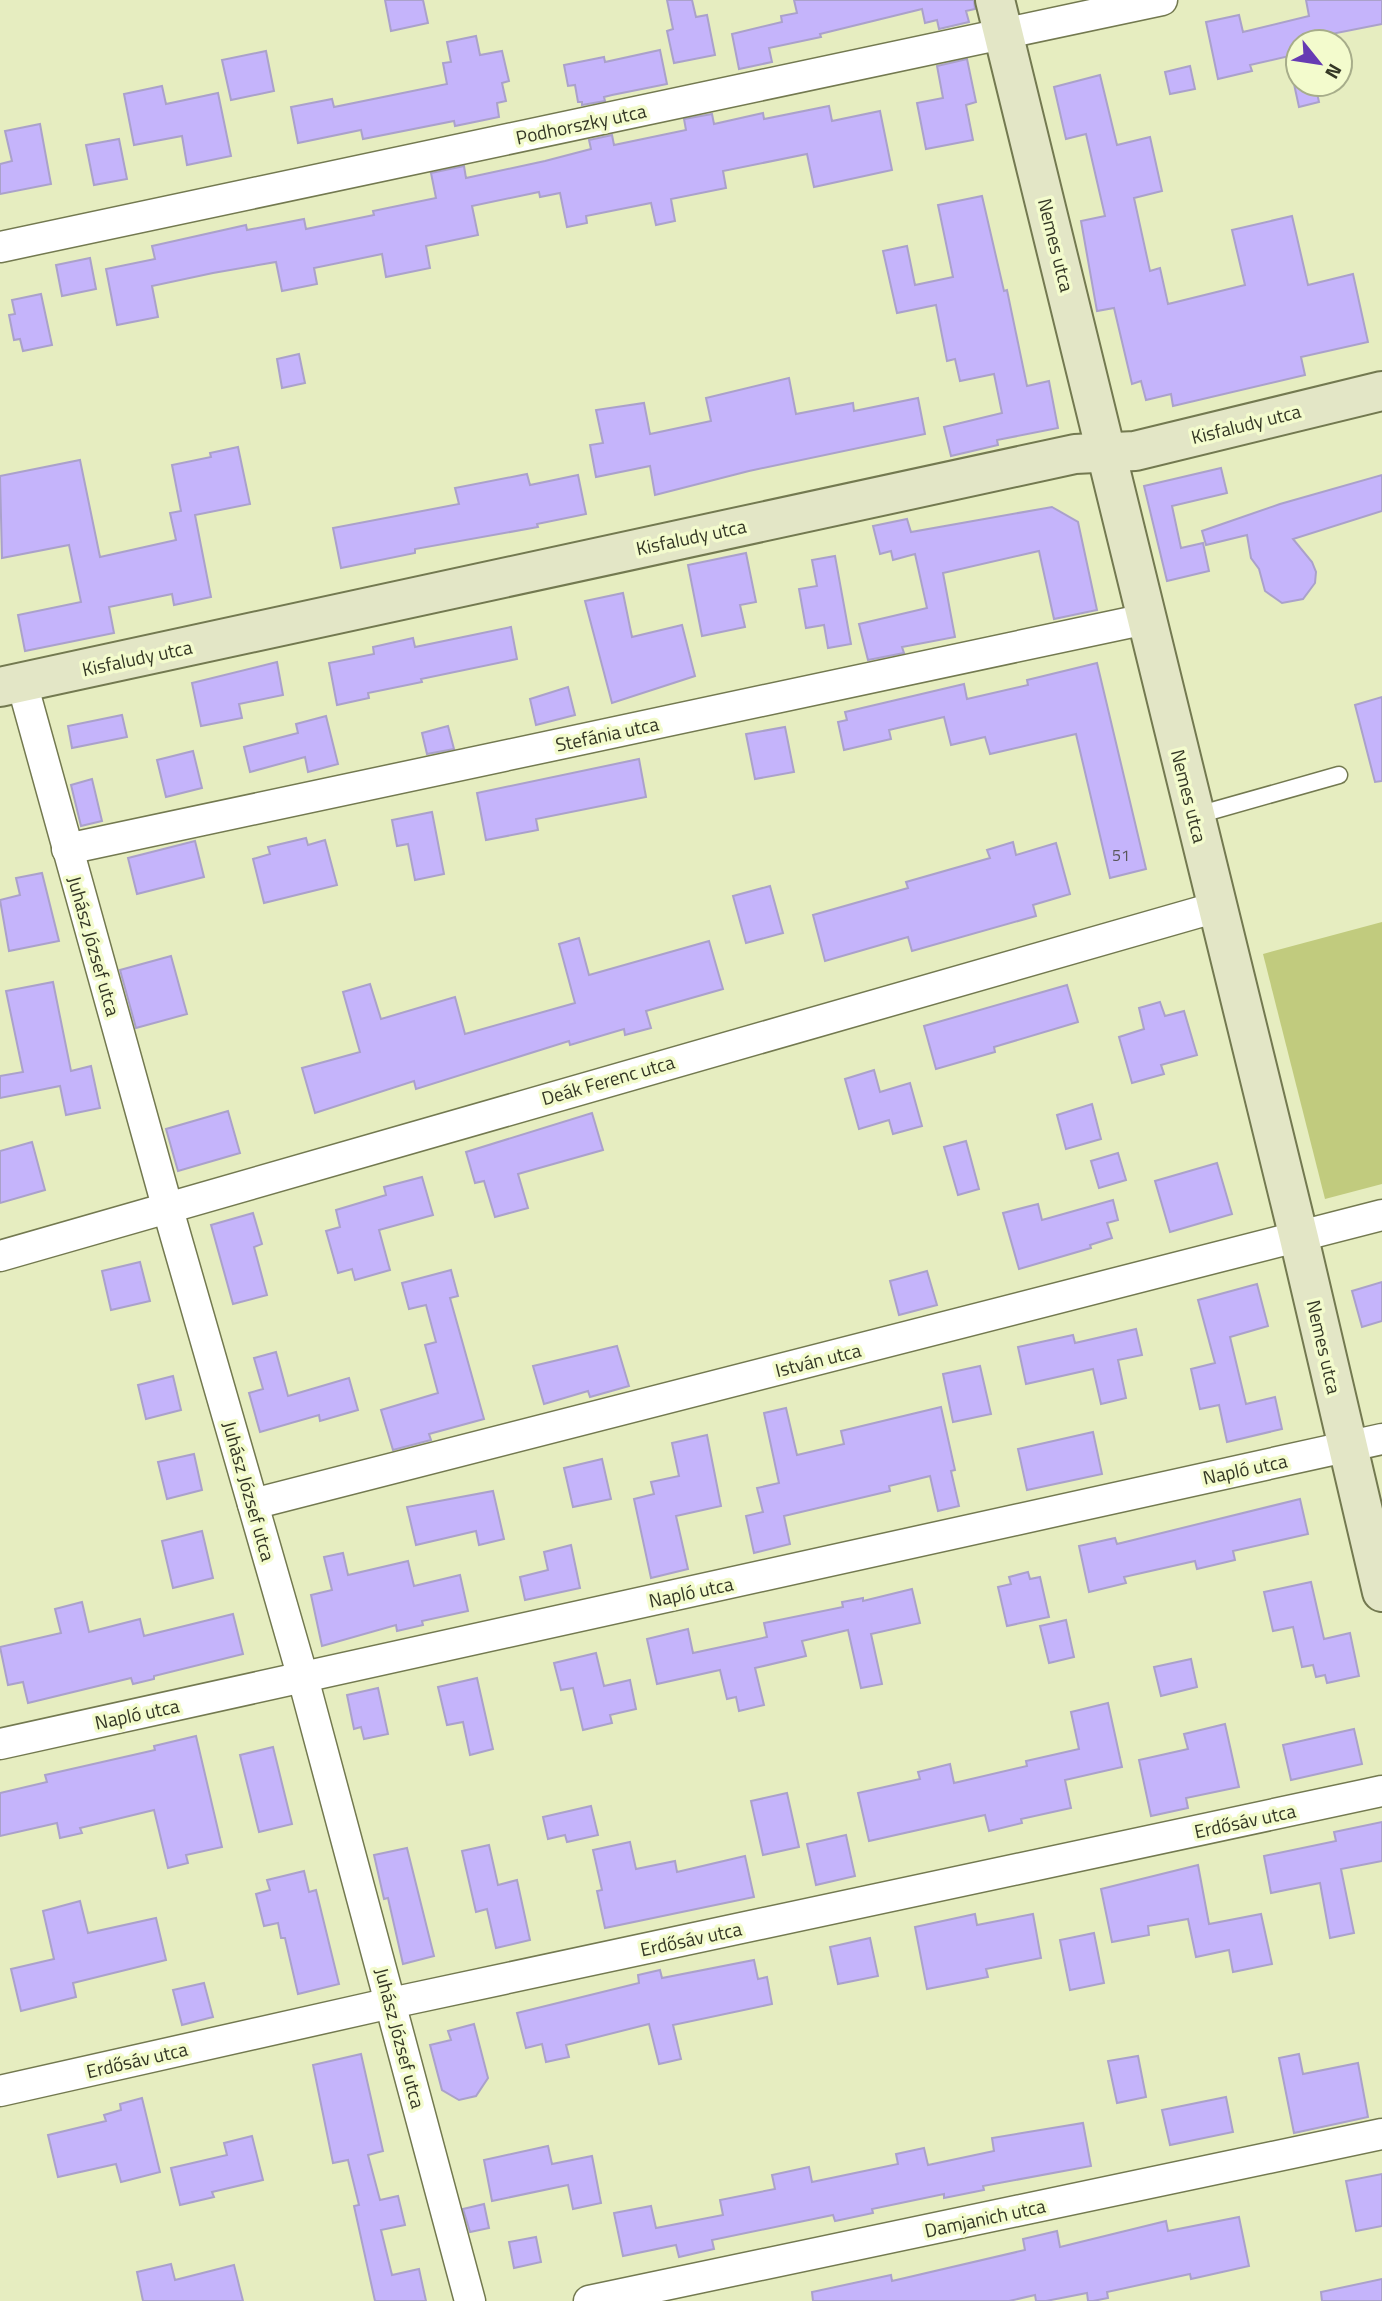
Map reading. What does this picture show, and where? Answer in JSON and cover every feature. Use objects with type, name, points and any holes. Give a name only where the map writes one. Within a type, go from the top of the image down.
[{"type":"street","name":"Podhorszky utca","points":[[0,247],[999,17],[1162,0]]},
{"type":"street","name":"Nemes utca","points":[[999,17],[1299,1238],[1365,1443],[1382,1592]]},
{"type":"street","name":"Kisfaludy utca","points":[[11,685],[1075,454],[1145,449],[1382,391]]},
{"type":"street","name":"Stefánia utca","points":[[68,849],[1146,619]]},
{"type":"street","name":"Juhász József utca","points":[[11,685],[68,849],[167,1206],[303,1678],[470,2301]]},
{"type":"street","name":"Deák Ferenc utca","points":[[0,1256],[1217,907]]},
{"type":"street","name":"István utca","points":[[253,1504],[1382,1215]]},
{"type":"street","name":"Napló utca","points":[[0,1744],[1365,1443]]},
{"type":"street","name":"Erdősáv utca","points":[[0,2091],[1382,1791]]},
{"type":"street","name":"Damjanich utca","points":[[589,2301],[1382,2134]]},
{"type":"lane","points":[[1194,816],[1339,775]]},
{"type":"green space","points":[[1382,922],[1382,1184],[1325,1199],[1263,954]]},
{"type":"building","points":[[385,0],[423,0],[428,23],[391,31]]},
{"type":"building","points":[[667,0],[692,0],[696,17],[707,15],[715,55],[674,63],[667,31],[673,29]]},
{"type":"building","points":[[794,0],[974,0],[975,9],[966,11],[969,22],[939,29],[937,20],[925,23],[922,9],[820,34],[821,37],[769,48],[772,62],[739,69],[732,34],[782,22],[781,16],[797,13]]},
{"type":"building","points":[[1306,0],[1382,0],[1382,24],[1354,30],[1284,28],[1284,57],[1250,65],[1252,71],[1218,79],[1206,22],[1239,15],[1243,32],[1309,16]]},
{"type":"building","points":[[476,36],[480,55],[502,51],[509,81],[502,83],[506,101],[497,103],[499,117],[455,126],[454,121],[363,139],[361,130],[298,143],[291,107],[332,99],[334,107],[447,84],[443,63],[451,62],[447,42]]},
{"type":"building","points":[[660,50],[667,84],[612,95],[604,97],[605,101],[582,105],[582,102],[578,102],[575,85],[568,86],[564,65],[604,57],[605,62]]},
{"type":"building","points":[[266,51],[274,91],[231,100],[222,60]]},
{"type":"building","points":[[967,59],[976,102],[966,105],[973,140],[926,149],[917,103],[943,98],[937,66]]},
{"type":"building","points":[[1190,66],[1195,89],[1170,94],[1165,72]]},
{"type":"building","points":[[1100,75],[1117,145],[1150,137],[1162,191],[1134,198],[1150,271],[1160,268],[1168,304],[1245,285],[1232,230],[1292,216],[1308,285],[1353,274],[1368,342],[1301,357],[1305,375],[1173,406],[1171,394],[1146,400],[1141,381],[1132,384],[1114,308],[1097,311],[1081,221],[1105,216],[1086,134],[1066,139],[1054,87]]},
{"type":"building","points":[[162,86],[166,104],[218,93],[231,156],[187,165],[182,136],[134,145],[124,94]]},
{"type":"building","points":[[1297,98],[1318,98],[1319,102],[1299,107]]},
{"type":"building","points":[[829,106],[832,121],[880,111],[892,170],[814,187],[807,154],[723,171],[726,188],[671,199],[675,221],[656,225],[651,203],[586,216],[587,223],[567,227],[560,193],[540,197],[539,192],[472,206],[478,235],[426,246],[430,268],[386,277],[382,254],[314,268],[317,284],[282,291],[276,262],[213,273],[152,286],[158,317],[117,325],[106,269],[155,259],[152,246],[246,225],[247,230],[304,219],[306,229],[374,215],[373,211],[436,198],[431,173],[464,166],[466,178],[591,149],[589,140],[612,135],[614,145],[686,130],[684,119],[712,114],[714,124],[763,113],[764,119]]},
{"type":"building","points":[[40,124],[51,184],[0,194],[0,164],[12,161],[5,131]]},
{"type":"building","points":[[119,139],[127,179],[94,185],[86,145]]},
{"type":"building","points":[[982,196],[1004,291],[1007,290],[1027,386],[1049,381],[1058,428],[997,440],[998,445],[951,456],[944,427],[1002,413],[994,374],[960,381],[955,359],[947,361],[936,305],[897,313],[883,251],[907,246],[915,285],[953,277],[938,205]]},
{"type":"building","points":[[90,258],[96,289],[62,296],[56,265]]},
{"type":"building","points":[[41,294],[52,345],[23,351],[20,339],[14,340],[9,315],[15,314],[12,300]]},
{"type":"building","points":[[299,354],[305,383],[282,388],[277,359]]},
{"type":"building","points":[[789,378],[796,414],[853,403],[854,411],[918,398],[925,434],[749,471],[655,495],[650,466],[596,477],[590,445],[603,443],[596,410],[644,403],[650,434],[711,421],[706,398]]},
{"type":"building","points":[[238,447],[250,504],[195,515],[211,597],[174,605],[172,594],[109,607],[114,633],[25,651],[18,615],[81,602],[69,545],[2,558],[0,476],[80,460],[100,557],[176,540],[170,513],[181,511],[172,465],[211,457],[210,453]]},
{"type":"building","points":[[1221,468],[1227,493],[1172,506],[1181,548],[1203,543],[1209,571],[1167,581],[1144,486]]},
{"type":"building","points":[[527,474],[530,485],[578,475],[586,514],[537,524],[538,527],[415,549],[415,553],[341,568],[333,528],[459,504],[455,488]]},
{"type":"building","points":[[1382,475],[1382,511],[1293,539],[1312,562],[1316,572],[1315,583],[1303,599],[1282,603],[1265,591],[1259,569],[1251,558],[1247,535],[1206,545],[1202,531],[1280,504]]},
{"type":"building","points":[[1052,507],[1078,522],[1097,610],[1054,619],[1039,551],[943,573],[955,637],[902,647],[904,653],[868,660],[859,624],[927,608],[915,554],[893,560],[891,551],[880,554],[873,526],[907,519],[911,532]]},
{"type":"building","points":[[746,553],[756,602],[740,605],[745,627],[702,636],[688,565]]},
{"type":"building","points":[[835,556],[851,644],[828,648],[824,625],[806,628],[799,589],[817,586],[812,560]]},
{"type":"building","points":[[623,593],[632,637],[682,625],[695,676],[612,703],[585,601]]},
{"type":"building","points":[[511,627],[517,659],[421,679],[422,682],[368,693],[369,698],[337,705],[329,663],[374,654],[373,647],[413,638],[415,647]]},
{"type":"building","points":[[277,662],[283,695],[239,704],[242,718],[201,726],[192,683]]},
{"type":"building","points":[[1097,663],[1146,869],[1110,878],[1076,734],[990,754],[985,737],[951,745],[944,717],[889,730],[891,739],[844,750],[838,722],[847,720],[845,712],[964,684],[967,699],[1028,685],[1027,680]]},
{"type":"building","points":[[568,687],[575,715],[536,725],[530,699]]},
{"type":"building","points":[[1382,697],[1382,781],[1375,782],[1355,705]]},
{"type":"building","points":[[122,715],[127,737],[72,748],[68,726]]},
{"type":"building","points":[[326,716],[338,764],[308,772],[305,757],[250,772],[244,747],[298,733],[296,724]]},
{"type":"building","points":[[448,726],[454,749],[427,754],[422,733]]},
{"type":"building","points":[[785,727],[794,772],[755,779],[746,734]]},
{"type":"building","points":[[193,751],[202,788],[166,797],[157,760]]},
{"type":"building","points":[[639,759],[646,797],[536,819],[538,830],[486,840],[477,793]]},
{"type":"building","points":[[92,779],[102,821],[81,826],[71,785]]},
{"type":"building","points":[[432,812],[444,874],[415,880],[408,844],[397,846],[392,820]]},
{"type":"building","points":[[306,838],[308,845],[325,840],[337,885],[264,903],[253,859],[270,854],[268,847]]},
{"type":"building","points":[[195,841],[204,877],[137,894],[128,858]]},
{"type":"building","points":[[1013,842],[1016,855],[1056,843],[1070,894],[1033,905],[1036,916],[912,951],[908,937],[825,961],[813,915],[908,888],[906,882],[990,858],[987,850]]},
{"type":"building","points":[[42,873],[59,941],[9,951],[0,900],[20,895],[16,878]]},
{"type":"building","points":[[770,886],[783,933],[746,943],[733,896]]},
{"type":"building","points":[[579,938],[589,975],[709,941],[723,989],[646,1011],[651,1028],[625,1035],[624,1029],[570,1045],[569,1041],[416,1089],[414,1081],[315,1113],[302,1068],[360,1052],[343,992],[370,984],[381,1019],[455,997],[465,1034],[575,1003],[559,944]]},
{"type":"building","points":[[171,956],[187,1014],[136,1028],[120,970]]},
{"type":"building","points":[[53,982],[71,1071],[91,1066],[100,1108],[66,1115],[60,1086],[0,1098],[0,1076],[23,1072],[6,991]]},
{"type":"building","points":[[1067,985],[1078,1022],[994,1047],[995,1052],[936,1069],[924,1026]]},
{"type":"building","points":[[1160,1002],[1165,1016],[1184,1011],[1197,1055],[1161,1065],[1164,1074],[1132,1083],[1119,1037],[1144,1029],[1139,1008]]},
{"type":"building","points":[[874,1070],[880,1092],[910,1083],[922,1126],[893,1134],[889,1120],[859,1129],[845,1079]]},
{"type":"building","points":[[1092,1104],[1101,1139],[1066,1149],[1057,1115]]},
{"type":"building","points":[[228,1111],[240,1153],[178,1171],[166,1129]]},
{"type":"building","points":[[592,1113],[603,1150],[518,1174],[528,1208],[495,1217],[484,1181],[475,1183],[466,1152]]},
{"type":"building","points":[[966,1141],[979,1189],[958,1195],[944,1147]]},
{"type":"building","points":[[32,1142],[45,1190],[0,1203],[0,1151]]},
{"type":"building","points":[[1118,1153],[1126,1180],[1099,1188],[1091,1161]]},
{"type":"building","points":[[1217,1163],[1232,1214],[1170,1232],[1155,1181]]},
{"type":"building","points":[[422,1177],[433,1215],[379,1230],[390,1270],[355,1280],[352,1269],[338,1273],[326,1231],[340,1227],[336,1210],[386,1195],[384,1187]]},
{"type":"building","points":[[1113,1200],[1118,1220],[1107,1223],[1112,1238],[1090,1245],[1091,1248],[1019,1269],[1003,1213],[1038,1204],[1042,1220]]},
{"type":"building","points":[[253,1213],[262,1244],[254,1247],[267,1295],[233,1304],[211,1225]]},
{"type":"building","points":[[140,1262],[150,1301],[111,1310],[102,1271]]},
{"type":"building","points":[[451,1270],[458,1296],[450,1298],[484,1419],[429,1434],[431,1440],[393,1450],[381,1410],[438,1393],[425,1345],[436,1342],[426,1305],[409,1309],[402,1283]]},
{"type":"building","points":[[927,1271],[937,1305],[899,1315],[890,1281]]},
{"type":"building","points":[[1382,1282],[1382,1321],[1362,1327],[1352,1291]]},
{"type":"building","points":[[1257,1284],[1268,1326],[1230,1337],[1246,1404],[1275,1397],[1282,1429],[1227,1442],[1219,1405],[1200,1409],[1191,1369],[1215,1363],[1198,1300]]},
{"type":"building","points":[[1136,1329],[1142,1355],[1118,1360],[1126,1398],[1101,1404],[1093,1369],[1026,1384],[1018,1347],[1073,1335],[1075,1343]]},
{"type":"building","points":[[617,1346],[629,1386],[590,1397],[588,1391],[544,1404],[533,1366]]},
{"type":"building","points":[[276,1352],[288,1396],[349,1378],[358,1410],[320,1421],[319,1415],[260,1432],[249,1393],[263,1389],[254,1358]]},
{"type":"building","points":[[980,1366],[991,1414],[953,1422],[943,1374]]},
{"type":"building","points":[[173,1376],[181,1410],[146,1419],[138,1385]]},
{"type":"building","points":[[941,1407],[955,1470],[951,1471],[959,1506],[938,1511],[930,1476],[889,1486],[890,1491],[784,1516],[790,1544],[754,1553],[746,1516],[763,1512],[757,1488],[779,1483],[764,1413],[786,1408],[797,1455],[844,1444],[841,1431]]},
{"type":"building","points":[[1093,1432],[1102,1474],[1027,1490],[1018,1449]]},
{"type":"building","points":[[707,1435],[721,1506],[676,1516],[688,1569],[651,1578],[634,1499],[654,1494],[651,1482],[679,1476],[672,1443]]},
{"type":"building","points":[[194,1454],[202,1490],[167,1499],[158,1462]]},
{"type":"building","points":[[602,1459],[611,1499],[573,1507],[564,1468]]},
{"type":"building","points":[[493,1491],[504,1539],[479,1545],[476,1531],[416,1545],[407,1507]]},
{"type":"building","points":[[1300,1499],[1308,1534],[1233,1551],[1235,1560],[1197,1569],[1195,1561],[1124,1577],[1126,1583],[1089,1592],[1079,1546],[1115,1538],[1117,1544]]},
{"type":"building","points":[[202,1531],[213,1578],[173,1588],[162,1541]]},
{"type":"building","points":[[571,1545],[580,1588],[525,1600],[520,1577],[548,1570],[544,1552]]},
{"type":"building","points":[[343,1553],[348,1575],[408,1561],[414,1586],[460,1575],[468,1611],[422,1621],[423,1625],[397,1631],[396,1625],[322,1646],[311,1595],[332,1590],[324,1557]]},
{"type":"building","points":[[1028,1572],[1030,1579],[1040,1577],[1049,1617],[1007,1626],[998,1587],[1011,1584],[1009,1577]]},
{"type":"building","points":[[1311,1582],[1324,1639],[1350,1633],[1359,1676],[1327,1683],[1325,1675],[1316,1677],[1313,1665],[1302,1667],[1293,1627],[1273,1631],[1264,1592]]},
{"type":"building","points":[[912,1589],[920,1623],[871,1634],[882,1684],[861,1688],[848,1630],[802,1641],[806,1656],[755,1668],[764,1705],[739,1711],[736,1697],[727,1699],[720,1670],[657,1684],[647,1639],[688,1629],[693,1653],[767,1637],[764,1623],[843,1607],[842,1602],[863,1598],[863,1601]]},
{"type":"building","points":[[82,1602],[89,1632],[140,1619],[144,1636],[233,1614],[243,1654],[154,1676],[154,1679],[133,1684],[131,1678],[28,1703],[23,1682],[8,1685],[0,1647],[61,1633],[55,1609]]},
{"type":"building","points":[[1066,1620],[1074,1657],[1049,1663],[1040,1626]]},
{"type":"building","points":[[596,1653],[604,1686],[630,1680],[636,1709],[610,1715],[612,1723],[583,1730],[573,1688],[561,1690],[554,1663]]},
{"type":"building","points":[[1191,1659],[1197,1687],[1161,1696],[1154,1667]]},
{"type":"building","points":[[477,1678],[493,1749],[470,1755],[463,1722],[447,1725],[438,1687]]},
{"type":"building","points":[[378,1688],[388,1734],[364,1739],[361,1727],[354,1729],[347,1695]]},
{"type":"building","points":[[1108,1703],[1122,1767],[1065,1780],[1071,1808],[1021,1819],[1022,1823],[989,1831],[985,1815],[869,1841],[858,1793],[920,1779],[918,1772],[950,1764],[954,1783],[1027,1766],[1026,1761],[1079,1749],[1071,1712]]},
{"type":"building","points":[[1225,1724],[1239,1787],[1186,1798],[1188,1808],[1151,1816],[1139,1760],[1188,1749],[1184,1734]]},
{"type":"building","points":[[1354,1729],[1362,1764],[1291,1780],[1283,1745]]},
{"type":"building","points":[[196,1736],[222,1847],[186,1855],[188,1863],[168,1868],[154,1810],[80,1828],[82,1833],[60,1838],[57,1823],[0,1836],[0,1793],[47,1782],[45,1775],[155,1750],[154,1746]]},
{"type":"building","points":[[273,1747],[292,1824],[259,1832],[240,1755]]},
{"type":"building","points":[[787,1793],[799,1847],[763,1855],[751,1801]]},
{"type":"building","points":[[591,1806],[598,1835],[567,1842],[565,1835],[548,1839],[543,1817]]},
{"type":"building","points":[[1382,1822],[1382,1861],[1341,1869],[1354,1933],[1330,1938],[1320,1883],[1271,1893],[1264,1856],[1336,1841],[1334,1832]]},
{"type":"building","points":[[846,1835],[855,1876],[816,1885],[807,1844]]},
{"type":"building","points":[[630,1842],[636,1869],[675,1861],[677,1872],[745,1856],[754,1897],[605,1928],[597,1891],[602,1890],[593,1850]]},
{"type":"building","points":[[489,1845],[498,1885],[517,1880],[530,1940],[496,1948],[487,1909],[476,1912],[462,1851]]},
{"type":"building","points":[[407,1848],[434,1956],[403,1964],[388,1898],[384,1899],[374,1855]]},
{"type":"building","points":[[1198,1865],[1209,1924],[1261,1914],[1272,1964],[1233,1972],[1229,1950],[1196,1957],[1188,1919],[1148,1926],[1149,1935],[1112,1942],[1101,1889]]},
{"type":"building","points":[[304,1871],[309,1892],[316,1890],[339,1984],[298,1994],[285,1938],[281,1938],[278,1923],[264,1926],[256,1894],[270,1890],[267,1880]]},
{"type":"building","points":[[80,1901],[88,1933],[156,1918],[166,1960],[73,1983],[76,1997],[21,2011],[11,1969],[54,1959],[43,1911]]},
{"type":"building","points":[[975,1914],[977,1925],[1033,1914],[1041,1958],[986,1969],[988,1977],[927,1989],[915,1927]]},
{"type":"building","points":[[1094,1933],[1104,1983],[1070,1990],[1060,1940]]},
{"type":"building","points":[[870,1938],[878,1976],[838,1984],[830,1947]]},
{"type":"building","points":[[754,1960],[758,1979],[767,1977],[772,2004],[673,2025],[681,2059],[659,2064],[649,2024],[566,2045],[569,2057],[546,2062],[542,2044],[526,2048],[517,2013],[639,1983],[638,1975],[660,1970],[662,1978]]},
{"type":"building","points":[[204,1983],[213,2017],[182,2025],[173,1990]]},
{"type":"building","points":[[474,2024],[488,2078],[476,2096],[459,2100],[442,2090],[430,2045],[451,2040],[448,2031]]},
{"type":"building","points":[[361,2054],[383,2151],[368,2155],[380,2200],[398,2196],[405,2225],[381,2230],[392,2275],[419,2269],[426,2301],[375,2301],[354,2206],[359,2205],[348,2160],[333,2163],[313,2065]]},
{"type":"building","points":[[1299,2054],[1303,2074],[1358,2063],[1368,2117],[1294,2133],[1279,2058]]},
{"type":"building","points":[[1138,2056],[1146,2097],[1117,2103],[1108,2061]]},
{"type":"building","points":[[1226,2097],[1233,2132],[1170,2145],[1162,2110]]},
{"type":"building","points":[[142,2098],[160,2172],[121,2182],[116,2164],[58,2177],[48,2135],[106,2121],[104,2115],[121,2110],[120,2104]]},
{"type":"building","points":[[1083,2123],[1091,2166],[983,2186],[984,2190],[944,2198],[944,2194],[872,2209],[873,2213],[835,2221],[833,2215],[712,2240],[714,2249],[679,2257],[676,2245],[623,2256],[614,2213],[651,2206],[656,2228],[723,2215],[720,2200],[775,2189],[772,2175],[809,2167],[812,2182],[898,2164],[896,2154],[924,2148],[928,2165],[994,2151],[992,2138]]},
{"type":"building","points":[[252,2136],[263,2180],[212,2192],[214,2197],[180,2205],[171,2168],[227,2155],[224,2143]]},
{"type":"building","points":[[548,2146],[552,2164],[592,2156],[601,2203],[573,2209],[568,2185],[492,2201],[484,2160]]},
{"type":"building","points":[[1382,2174],[1382,2226],[1356,2231],[1346,2181]]},
{"type":"building","points":[[484,2204],[489,2228],[470,2232],[463,2209]]},
{"type":"building","points":[[1239,2217],[1249,2266],[1191,2279],[1190,2274],[1107,2292],[1108,2298],[1093,2301],[1088,2301],[1087,2293],[1046,2301],[1036,2301],[1035,2295],[1009,2301],[813,2301],[812,2292],[891,2275],[892,2281],[1025,2250],[1023,2239],[1057,2231],[1060,2247],[1166,2221],[1168,2231]]},
{"type":"building","points":[[536,2237],[541,2262],[514,2268],[509,2242]]},
{"type":"building","points":[[171,2264],[175,2280],[234,2265],[243,2301],[143,2301],[137,2272]]},
{"type":"building","points":[[1382,2279],[1382,2301],[1322,2301],[1321,2292]]}]
